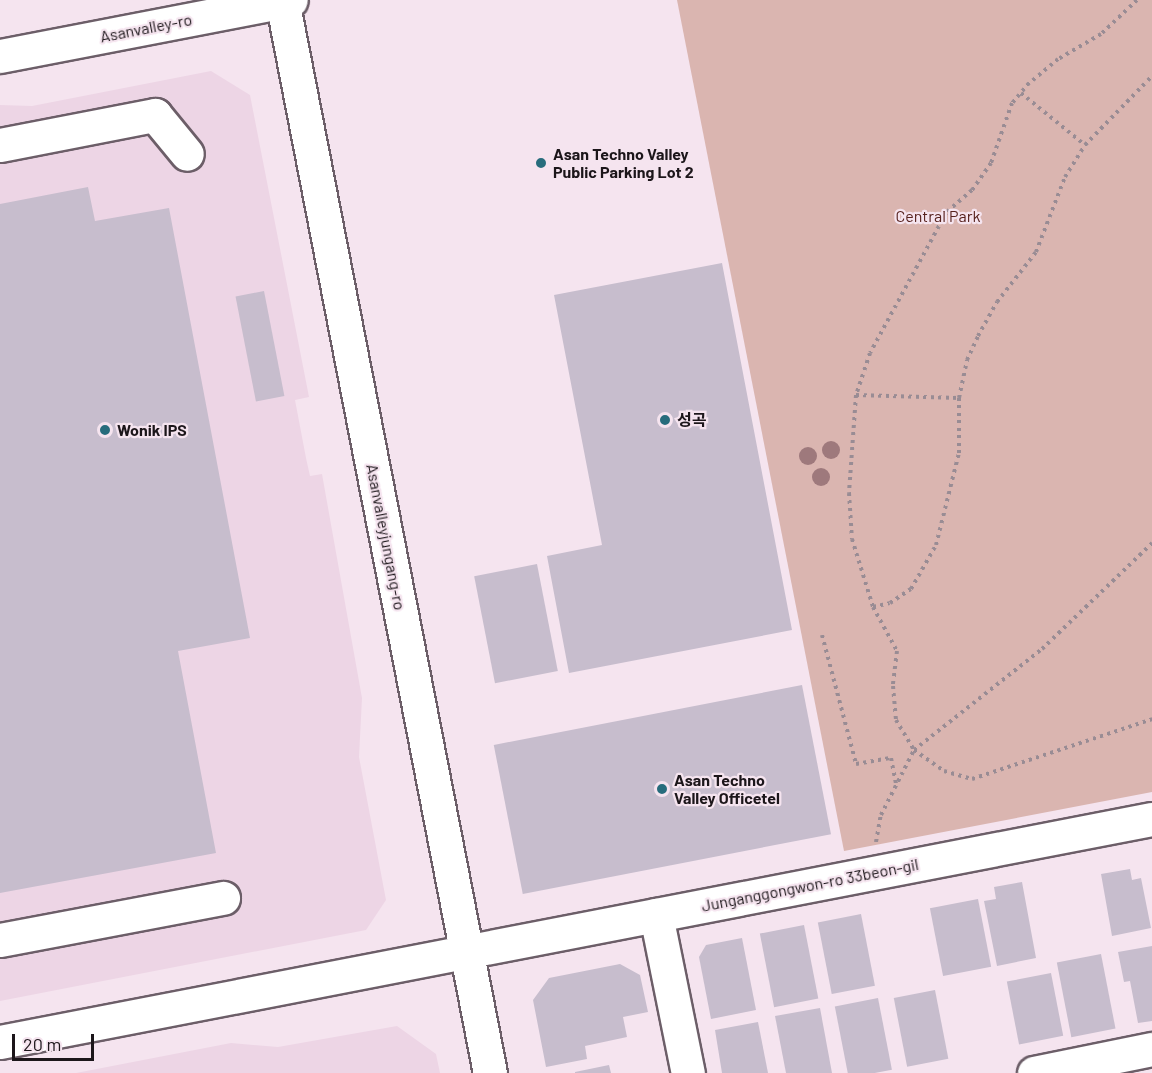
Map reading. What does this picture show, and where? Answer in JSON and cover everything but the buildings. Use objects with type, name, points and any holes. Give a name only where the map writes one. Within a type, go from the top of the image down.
[{"type":"street","name":"Asanvalley-ro","points":[[0,56],[285,1]]},
{"type":"street","name":"Asanvalleyjungang-ro","points":[[285,1],[490,1073]]},
{"type":"street","points":[[0,145],[155,115],[187,154]]},
{"type":"street","name":"Junganggongwon-ro 33beon-gil","points":[[0,1042],[1152,819]]},
{"type":"street","points":[[0,940],[223,898]]},
{"type":"street","points":[[656,915],[688,1073]]},
{"type":"street","points":[[1034,1073],[1152,1049]]},
{"type":"path","points":[[1137,0],[1101,34],[1058,59],[1012,103],[991,163],[972,190],[946,213],[895,302],[870,353],[856,395],[849,493],[852,539],[873,607],[897,651],[893,686],[896,720],[914,750],[944,771],[972,779],[1103,739],[1152,719]]},
{"type":"path","points":[[873,607],[890,603],[911,589],[936,545],[959,453],[959,398],[967,360],[978,336],[997,302],[1036,252],[1065,177],[1085,145],[1152,76]]},
{"type":"path","points":[[1021,93],[1085,145]]},
{"type":"path","points":[[856,395],[959,398]]},
{"type":"path","points":[[876,845],[881,815],[914,750],[1042,649],[1152,543]]},
{"type":"path","points":[[822,635],[856,764],[891,758],[896,785]]},
{"type":"shaded area","points":[[211,71],[250,95],[309,397],[295,400],[310,476],[322,474],[362,698],[359,757],[386,900],[366,930],[0,1001],[0,105],[32,106]]},
{"type":"shaded area","points":[[397,1026],[436,1054],[440,1073],[76,1073],[231,1043],[278,1047]]},
{"type":"green space","name":"Central Park","points":[[677,0],[1152,0],[1152,792],[844,851]]},
{"type":"place","name":"Asan Techno Valley Public Parking Lot 2","points":[[541,163]]},
{"type":"place","name":"성곡","points":[[665,420]]},
{"type":"place","name":"Wonik IPS","points":[[105,430]]},
{"type":"place","name":"Asan Techno Valley Officetel","points":[[662,789]]}]
